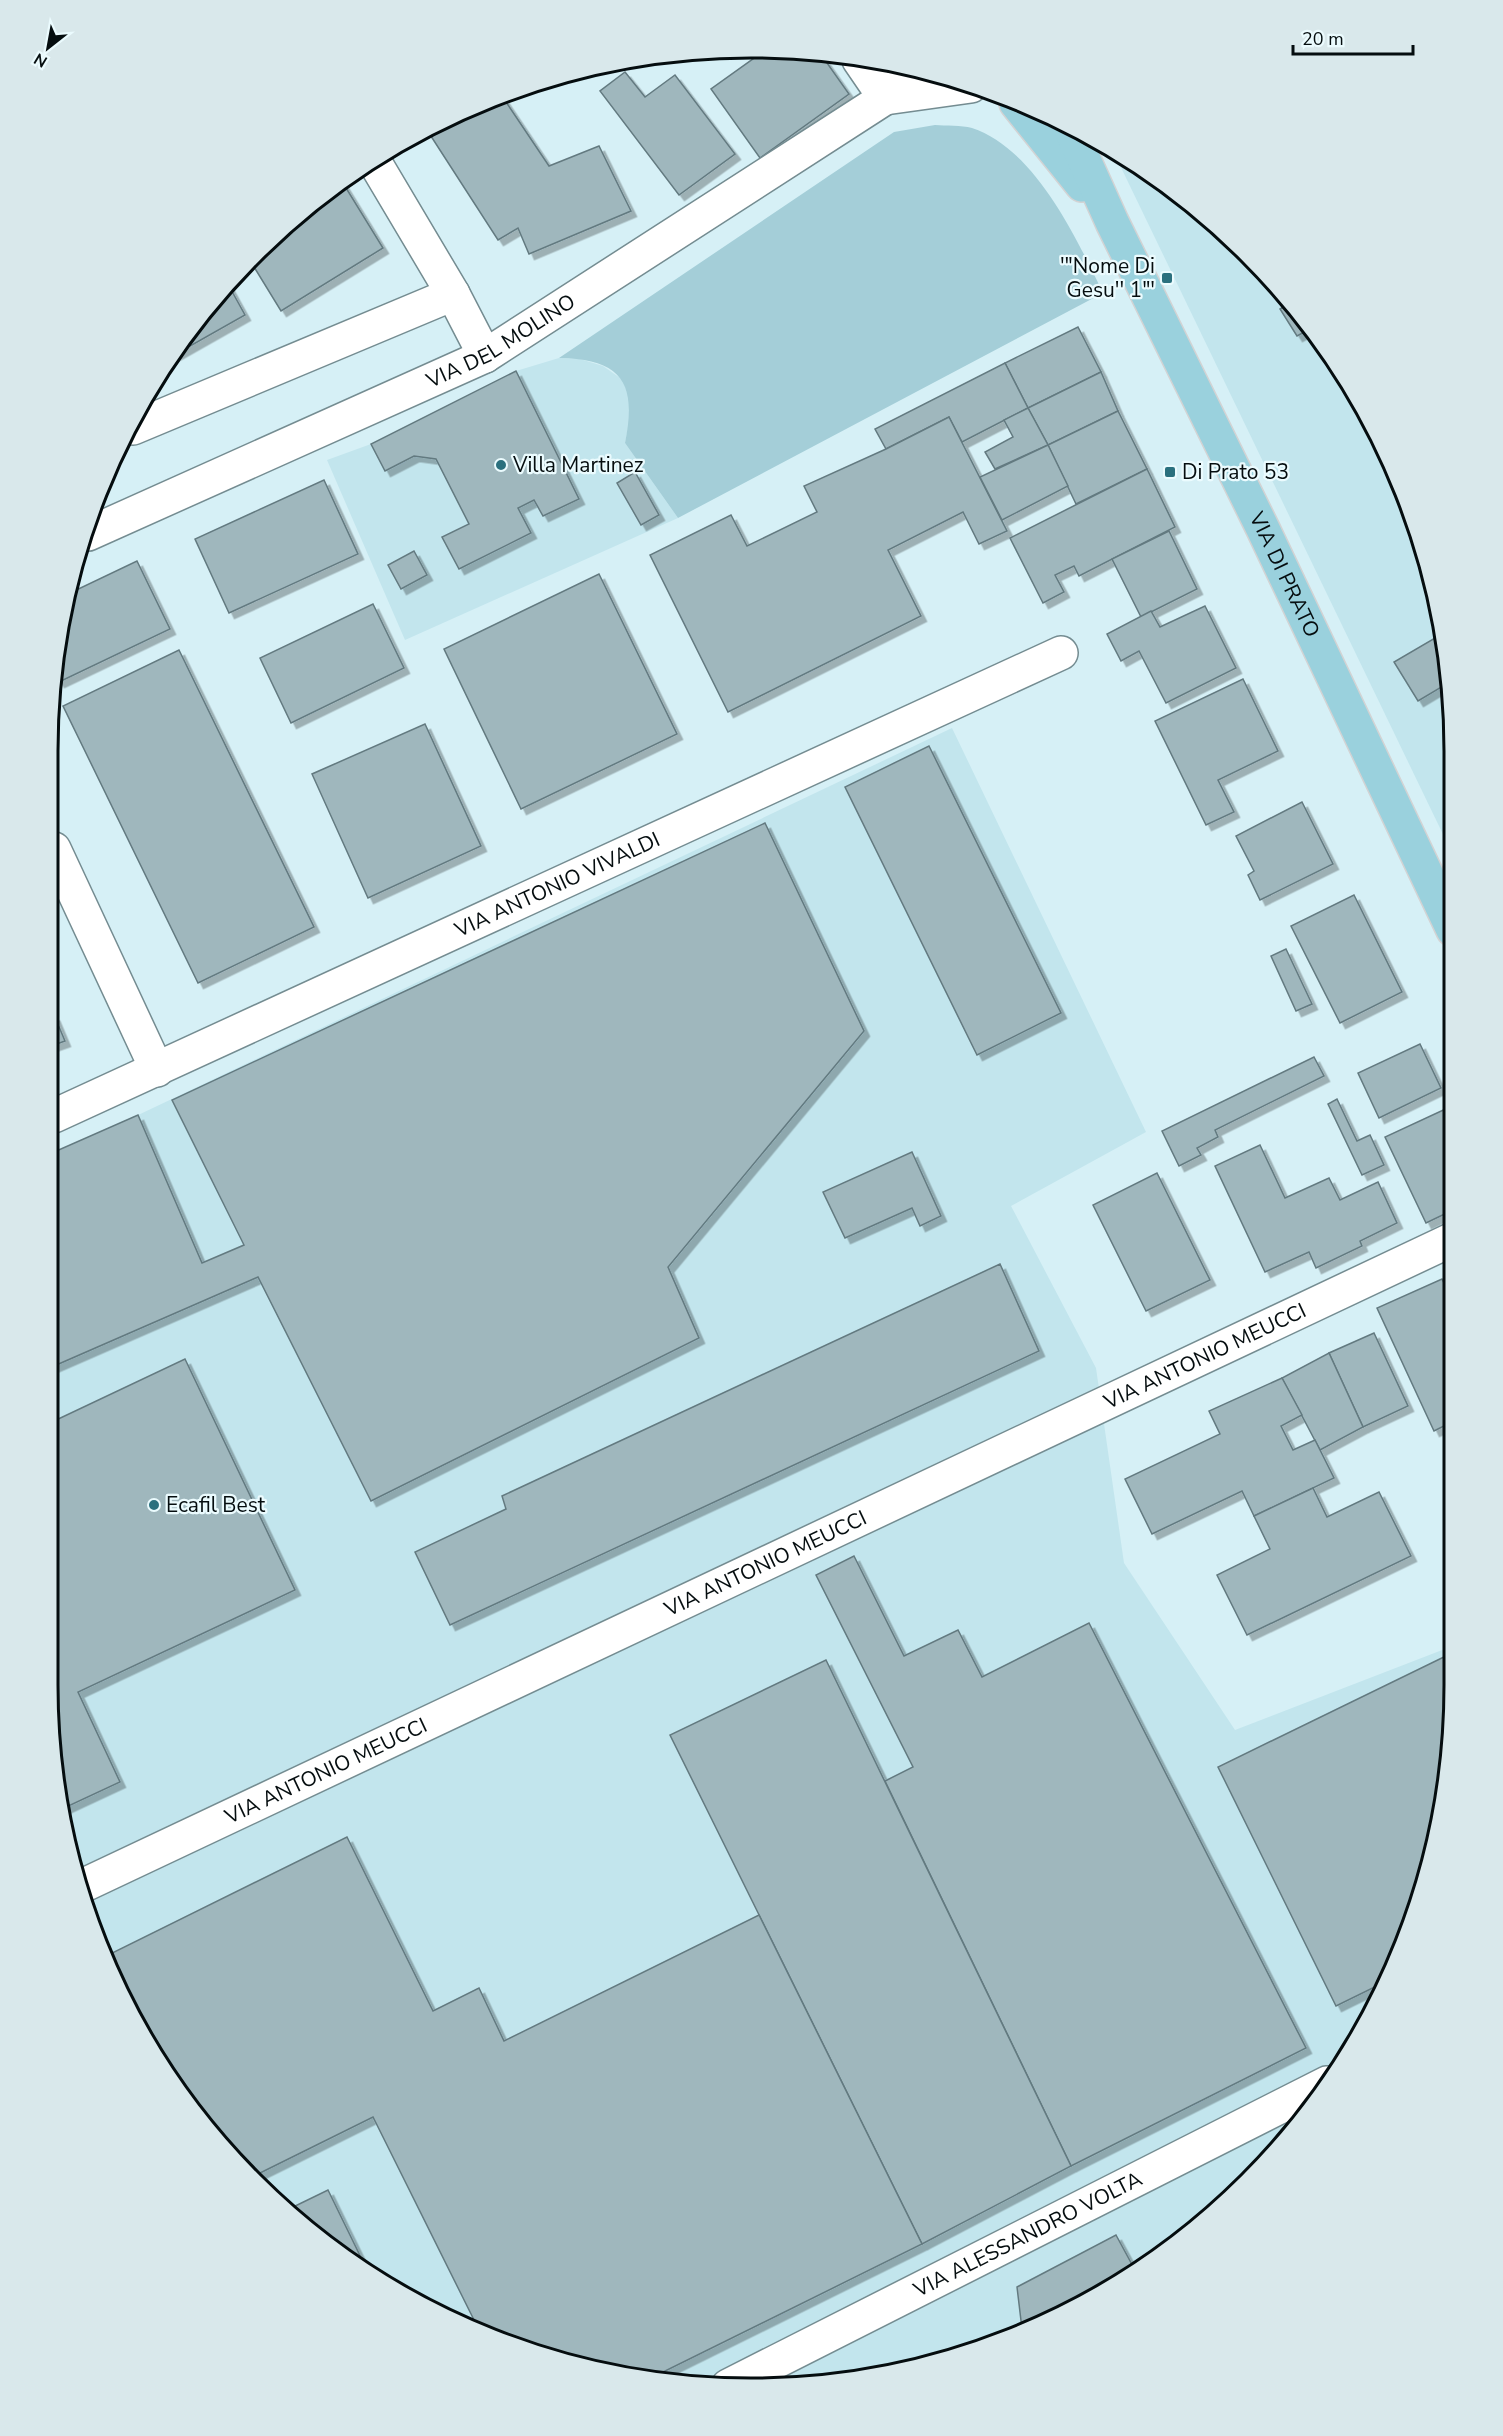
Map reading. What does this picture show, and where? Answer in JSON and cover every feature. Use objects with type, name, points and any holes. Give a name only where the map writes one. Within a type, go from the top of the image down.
[{"type":"main road","name":"VIA DI PRATO","points":[[1026,115],[1112,222]]},
{"type":"main road","name":"VIA DI PRATO","points":[[1075,139],[1112,222],[1263,529],[1444,911]]},
{"type":"street","points":[[864,68],[885,98]]},
{"type":"street","name":"VIA DEL MOLINO","points":[[94,531],[485,356],[885,98],[908,77]]},
{"type":"street","name":"VIA DEL MOLINO","points":[[885,98],[953,89]]},
{"type":"street","points":[[378,167],[453,294],[485,356]]},
{"type":"street","points":[[141,425],[453,294]]},
{"type":"street","name":"VIA ANTONIO VIVALDI","points":[[58,1114],[1061,653]]},
{"type":"street","points":[[58,858],[157,1070]]},
{"type":"street","name":"VIA ANTONIO MEUCCI","points":[[88,1883],[1444,1243]]},
{"type":"street","name":"VIA ALESSANDRO VOLTA","points":[[744,2378],[1313,2090]]},
{"type":"shaded area","points":[[935,125],[972,128],[995,139],[1015,155],[1051,197],[1103,293],[678,518],[625,443],[629,405],[626,390],[620,379],[611,370],[598,363],[559,358],[894,132]]},
{"type":"shaded area","points":[[1119,164],[1137,175],[1208,230],[1242,261],[1273,295],[1328,366],[1373,445],[1408,529],[1431,616],[1439,661],[1443,706],[1444,836]]},
{"type":"shaded area","points":[[559,358],[580,359],[603,366],[623,380],[630,401],[630,418],[625,443],[678,518],[405,640],[327,460],[371,444],[516,371]]},
{"type":"shaded area","points":[[952,728],[1146,1132],[1011,1206],[1096,1368],[1124,1563],[1235,1730],[1444,1649],[1443,1730],[1439,1775],[1421,1864],[1392,1950],[1352,2031],[1328,2070],[1273,2141],[1242,2175],[1208,2206],[1137,2261],[1098,2285],[1017,2325],[931,2354],[887,2364],[842,2372],[752,2378],[661,2372],[616,2364],[572,2354],[486,2325],[405,2285],[366,2261],[295,2206],[261,2175],[230,2141],[175,2070],[151,2031],[111,1950],[82,1864],[64,1775],[58,1684],[58,1153]]},
{"type":"building","points":[[754,58],[827,63],[849,94],[760,158],[711,89]]},
{"type":"building","points":[[625,72],[645,97],[675,75],[735,154],[679,195],[600,91]]},
{"type":"building","points":[[507,103],[549,166],[599,146],[631,211],[529,254],[518,228],[498,240],[432,137]]},
{"type":"building","points":[[347,189],[383,248],[281,311],[255,268],[295,230]]},
{"type":"building","points":[[232,292],[245,315],[190,346]]},
{"type":"building","points":[[1283,307],[1303,333],[1297,336],[1280,309]]},
{"type":"building","points":[[1078,327],[1101,372],[1028,408],[1005,363]]},
{"type":"building","points":[[1005,363],[1028,408],[962,442],[949,417],[886,449],[875,429]]},
{"type":"building","name":"Villa Martinez","points":[[516,371],[579,499],[543,516],[534,500],[518,508],[531,533],[459,569],[442,537],[469,524],[436,459],[414,456],[385,471],[371,444]]},
{"type":"building","points":[[1101,372],[1118,411],[1048,445],[1028,408]]},
{"type":"building","points":[[1028,408],[1048,445],[995,469],[985,452],[1013,437],[1004,420]]},
{"type":"building","points":[[1118,411],[1147,469],[1076,504],[1048,445]]},
{"type":"building","points":[[949,417],[1007,531],[979,544],[963,512],[888,550],[921,616],[728,712],[650,555],[731,515],[747,546],[817,512],[804,486],[886,449]]},
{"type":"building","points":[[1048,445],[1068,486],[1002,520],[980,477]]},
{"type":"building","points":[[1147,469],[1175,527],[1079,576],[1074,566],[1055,575],[1064,592],[1043,603],[1010,538]]},
{"type":"building","points":[[635,472],[659,515],[641,525],[617,483]]},
{"type":"building","points":[[324,480],[358,554],[229,613],[195,539]]},
{"type":"building","points":[[1169,531],[1197,589],[1141,617],[1112,559]]},
{"type":"building","points":[[414,551],[427,575],[401,589],[388,565]]},
{"type":"building","points":[[137,561],[170,629],[62,680],[78,589]]},
{"type":"building","points":[[599,574],[677,734],[521,809],[444,649]]},
{"type":"building","points":[[373,604],[404,668],[291,723],[260,658]]},
{"type":"building","points":[[1205,606],[1236,668],[1166,703],[1139,651],[1121,661],[1107,634],[1151,611],[1160,627]]},
{"type":"building","points":[[1435,638],[1441,687],[1418,701],[1394,662]]},
{"type":"building","points":[[179,650],[314,927],[198,983],[63,706]]},
{"type":"building","points":[[1243,679],[1278,751],[1218,780],[1234,812],[1206,825],[1155,721]]},
{"type":"building","points":[[425,724],[481,846],[368,898],[312,774]]},
{"type":"building","points":[[929,746],[1061,1013],[977,1055],[845,787]]},
{"type":"building","points":[[1302,802],[1333,864],[1260,900],[1248,875],[1254,871],[1236,836]]},
{"type":"building","points":[[765,823],[864,1031],[668,1267],[699,1338],[371,1501],[258,1277],[58,1364],[58,1150],[138,1115],[202,1263],[244,1245],[172,1100]]},
{"type":"building","points":[[1354,895],[1402,992],[1340,1023],[1291,926]]},
{"type":"building","points":[[1286,949],[1312,1004],[1296,1011],[1271,956]]},
{"type":"building","points":[[58,1024],[65,1041],[58,1044]]},
{"type":"building","points":[[1420,1044],[1441,1088],[1379,1118],[1358,1073]]},
{"type":"building","points":[[1314,1057],[1324,1076],[1215,1130],[1218,1137],[1197,1148],[1201,1155],[1179,1166],[1162,1131]]},
{"type":"building","points":[[1337,1099],[1357,1141],[1370,1135],[1384,1165],[1362,1175],[1328,1104]]},
{"type":"building","points":[[1444,1110],[1444,1214],[1426,1223],[1385,1137]]},
{"type":"building","points":[[1260,1145],[1285,1198],[1329,1178],[1340,1200],[1378,1182],[1397,1223],[1360,1241],[1362,1246],[1316,1268],[1309,1252],[1265,1272],[1215,1166]]},
{"type":"building","points":[[912,1152],[941,1216],[920,1226],[912,1208],[845,1238],[823,1192]]},
{"type":"building","points":[[1157,1173],[1210,1280],[1146,1311],[1093,1205]]},
{"type":"building","points":[[1000,1264],[1039,1351],[450,1625],[415,1552],[506,1509],[502,1496]]},
{"type":"building","points":[[1442,1279],[1444,1283],[1444,1426],[1434,1431],[1377,1308]]},
{"type":"building","points":[[1374,1333],[1408,1406],[1363,1427],[1329,1353]]},
{"type":"building","points":[[1329,1353],[1363,1427],[1320,1450],[1282,1378]]},
{"type":"building","name":"Ecafil Best","points":[[185,1359],[295,1590],[78,1692],[120,1782],[69,1806],[64,1775],[58,1684],[58,1419]]},
{"type":"building","points":[[1282,1378],[1302,1415],[1281,1426],[1293,1450],[1315,1440],[1334,1478],[1254,1516],[1242,1491],[1152,1534],[1125,1479],[1220,1434],[1209,1411]]},
{"type":"building","points":[[1313,1488],[1327,1517],[1379,1492],[1411,1556],[1247,1635],[1217,1575],[1270,1549],[1254,1516]]},
{"type":"building","points":[[854,1556],[904,1656],[958,1630],[982,1677],[1089,1623],[1306,2048],[1071,2166],[885,1781],[913,1767],[816,1575]]},
{"type":"building","points":[[1444,1657],[1443,1730],[1439,1775],[1431,1820],[1408,1907],[1375,1987],[1336,2006],[1218,1767]]},
{"type":"building","points":[[826,1660],[1071,2166],[922,2244],[670,1735]]},
{"type":"building","points":[[347,1837],[433,2011],[479,1988],[504,2041],[759,1915],[922,2244],[663,2372],[572,2354],[529,2341],[474,2319],[373,2117],[259,2173],[230,2141],[175,2070],[151,2031],[112,1953]]},
{"type":"building","points":[[328,2190],[361,2257],[330,2234],[295,2206]]},
{"type":"building","points":[[1116,2235],[1132,2264],[1098,2285],[1021,2323],[1017,2287]]},
{"type":"place","name":"'\"Nome Di Gesu'' 1\"'","points":[[1167,278]]},
{"type":"place","name":"Villa Martinez","points":[[501,465]]},
{"type":"place","name":"Di Prato 53","points":[[1170,472]]},
{"type":"place","name":"Ecafil Best","points":[[154,1505]]}]
